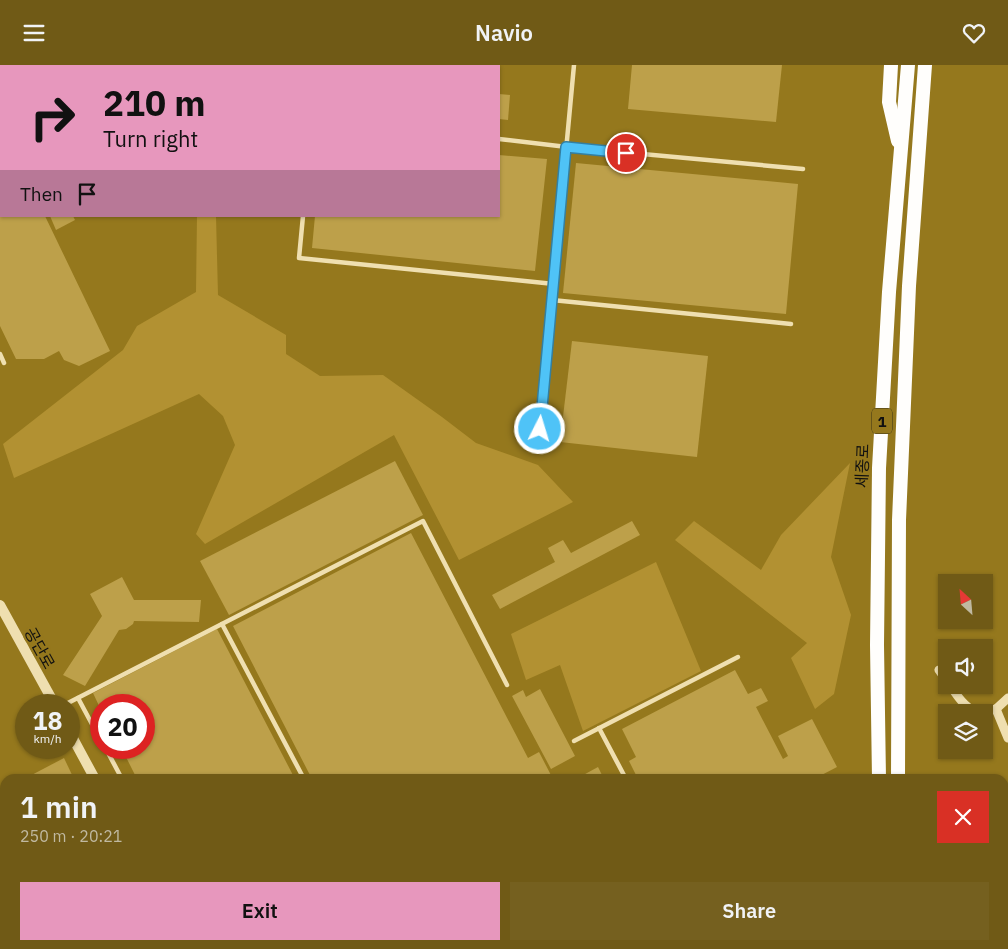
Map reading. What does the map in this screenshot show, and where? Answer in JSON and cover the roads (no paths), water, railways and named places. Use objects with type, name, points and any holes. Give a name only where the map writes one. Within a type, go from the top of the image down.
[{"type":"highway","points":[[891,65],[889,102],[901,153]]},
{"type":"highway","name":"세종로","points":[[879,774],[877,645],[879,468],[889,292],[908,65]]},
{"type":"highway","name":"1","points":[[898,774],[899,521],[909,286],[925,65]]},
{"type":"street","name":"공단로","points":[[0,605],[48,694]]},
{"type":"street","points":[[956,694],[968,706],[977,711],[996,709],[1008,698]]},
{"type":"street","points":[[996,709],[1008,738]]},
{"type":"street","points":[[80,751],[92,774]]},
{"type":"lane","points":[[540,429],[574,65]]},
{"type":"lane","points":[[500,139],[803,169]]},
{"type":"lane","points":[[303,217],[299,258],[554,284]]},
{"type":"lane","points":[[552,300],[790,324]]},
{"type":"lane","points":[[0,354],[4,363]]},
{"type":"lane","points":[[80,696],[423,521],[507,685]]},
{"type":"lane","points":[[222,624],[301,774]]},
{"type":"lane","points":[[574,741],[738,657]]},
{"type":"lane","points":[[80,701],[90,720]]},
{"type":"lane","points":[[599,728],[623,774]]},
{"type":"lane","points":[[111,759],[119,774]]}]
